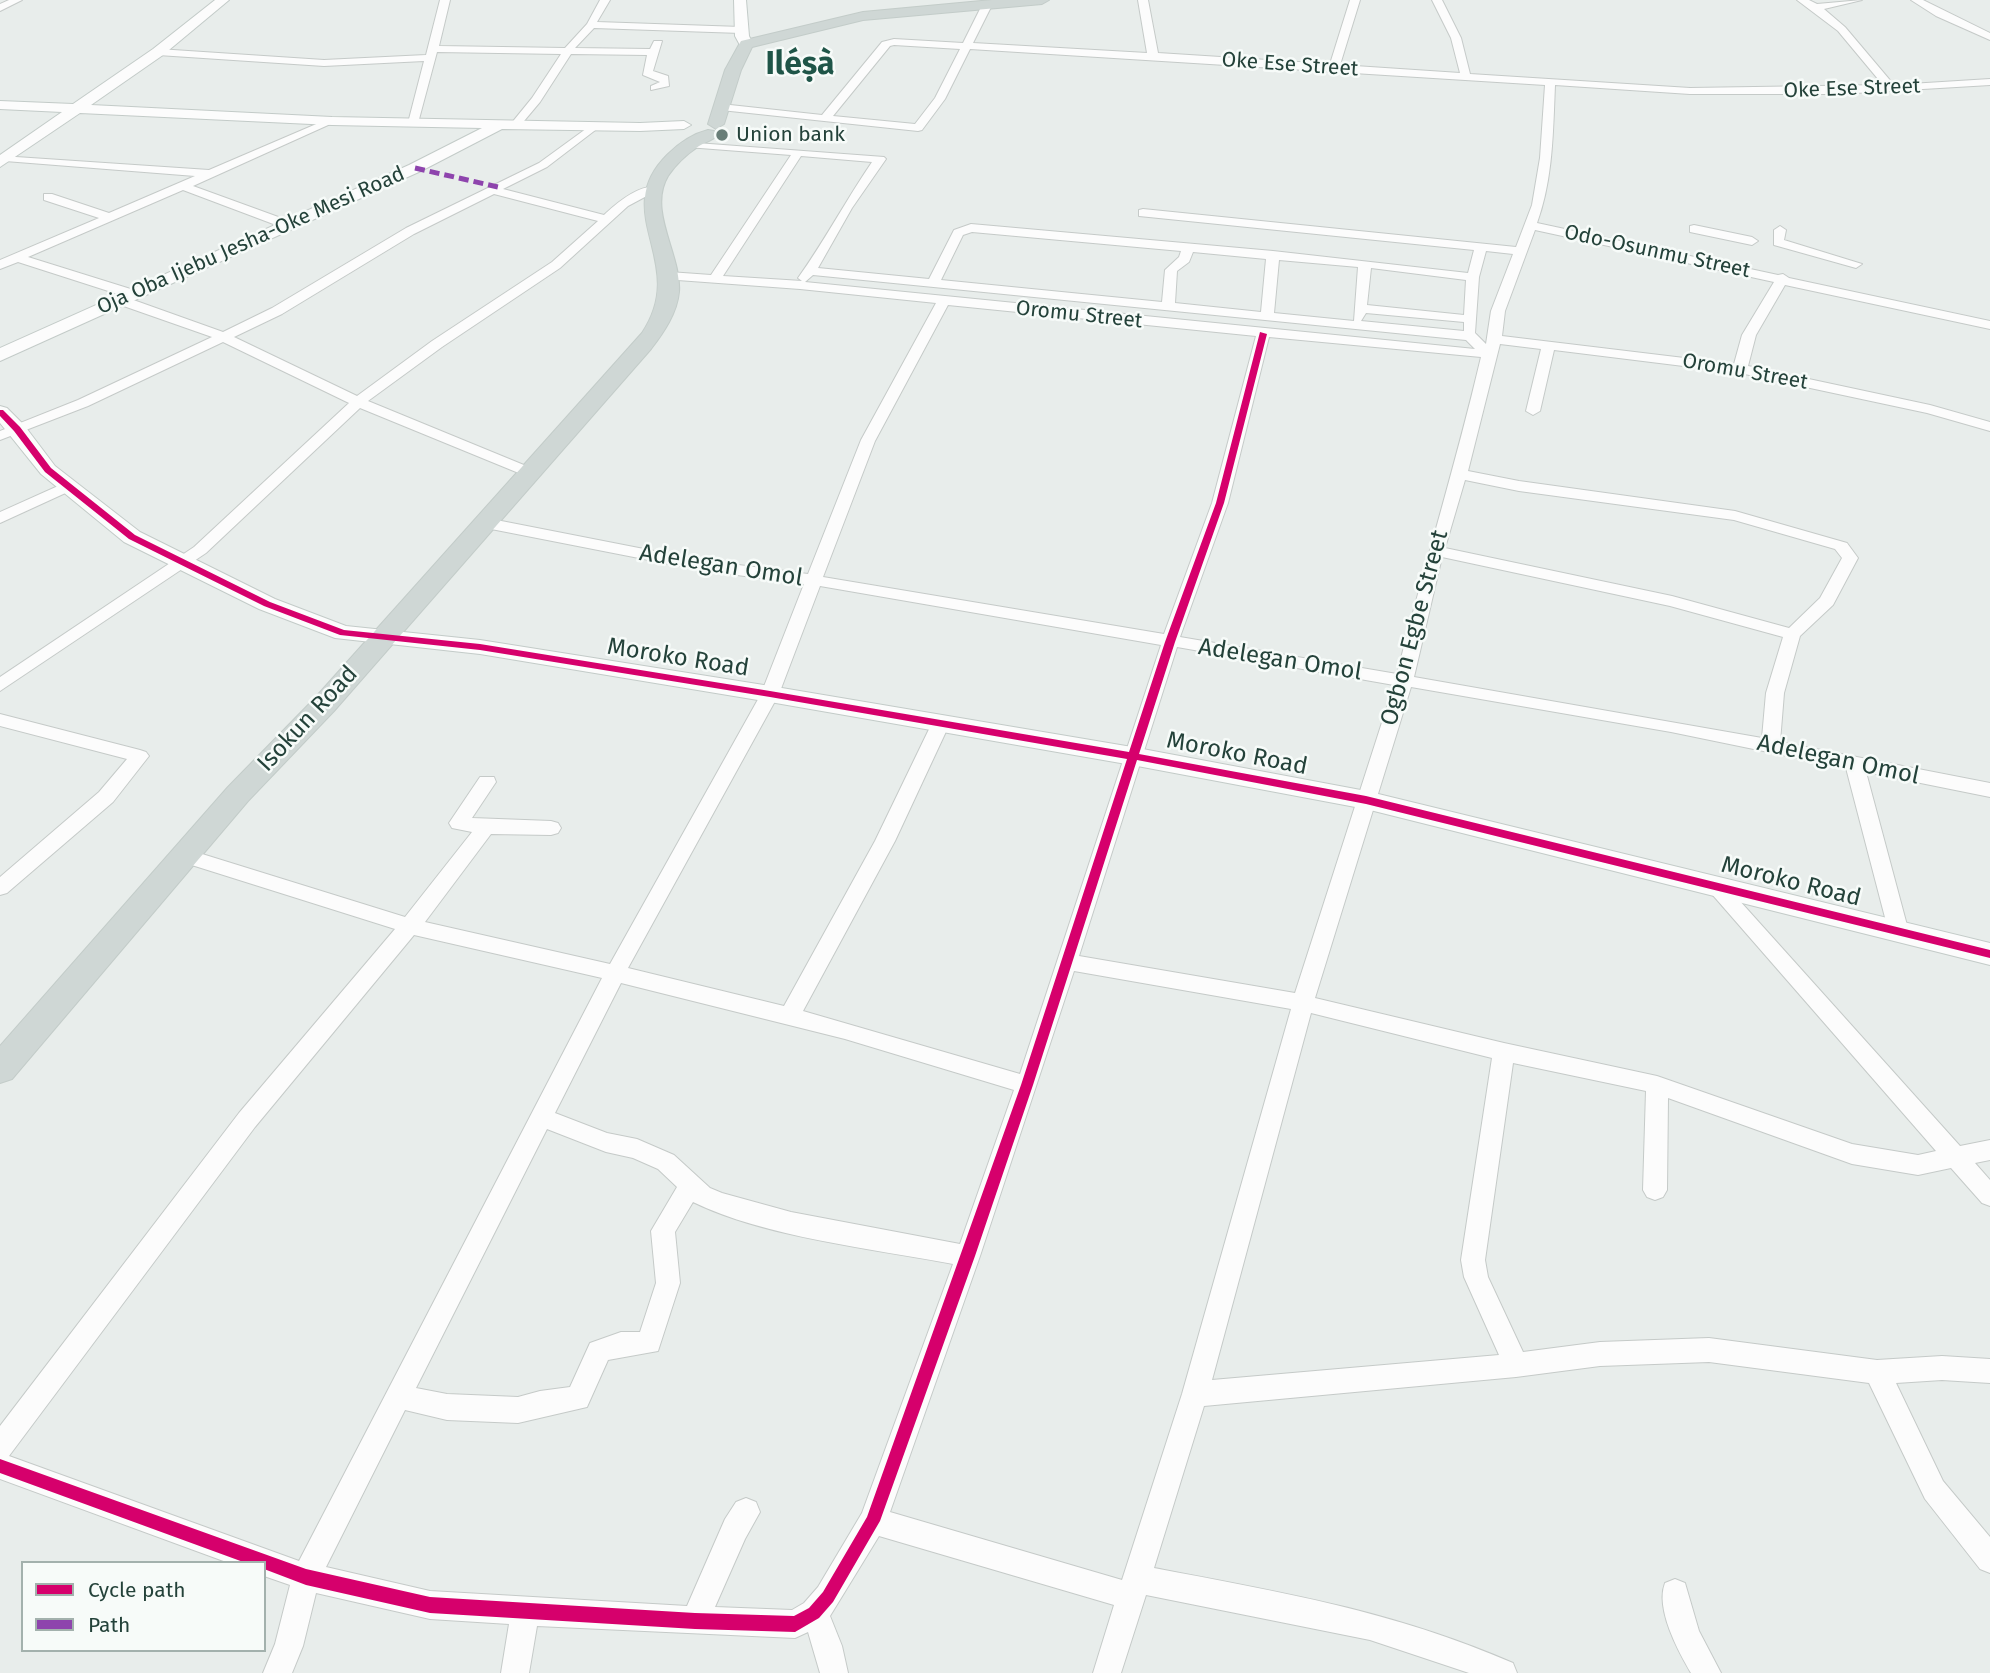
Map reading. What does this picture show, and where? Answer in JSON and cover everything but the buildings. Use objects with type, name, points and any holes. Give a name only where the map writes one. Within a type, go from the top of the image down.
[{"type":"main road","points":[[652,189],[664,167],[700,126],[733,70],[744,37],[855,18],[988,3],[1042,0]]},
{"type":"main road","points":[[0,105],[332,121],[640,127]]},
{"type":"main road","name":"Oja Oba Ijebu Jesha-Oke Mesi Road","points":[[0,355],[508,125]]},
{"type":"main road","name":"Isokun Road","points":[[4,1059],[246,785],[324,705],[626,367],[662,317],[667,304],[669,276],[652,207],[652,189]]},
{"type":"street","points":[[0,8],[17,0]]},
{"type":"street","points":[[3,160],[158,52],[223,0]]},
{"type":"street","points":[[412,123],[445,0]]},
{"type":"street","points":[[508,125],[536,100],[568,50],[591,25],[604,0]]},
{"type":"street","points":[[591,25],[744,37],[740,0]]},
{"type":"street","points":[[1143,0],[1153,56]]},
{"type":"street","points":[[1334,68],[1355,0]]},
{"type":"street","points":[[1437,0],[1456,38],[1465,76]]},
{"type":"street","points":[[1802,0],[1817,7],[1856,42],[1892,88]]},
{"type":"street","points":[[1817,7],[1857,0]]},
{"type":"street","points":[[1916,0],[1939,14],[1990,37]]},
{"type":"street","points":[[640,127],[825,118],[914,129],[921,126],[940,99],[969,46],[988,3]]},
{"type":"street","points":[[655,88],[665,85],[664,78],[647,72],[664,29]]},
{"type":"street","name":"Oke Ese Street","points":[[825,118],[886,44],[890,43],[1153,56],[1690,91],[1892,88],[1990,82]]},
{"type":"street","points":[[158,52],[324,63],[431,53],[568,50],[654,52]]},
{"type":"street","points":[[808,271],[1267,317],[1358,323],[1470,336],[1480,345],[1491,348],[1498,311],[1538,205],[1546,158],[1550,83]]},
{"type":"street","points":[[0,265],[332,121]]},
{"type":"street","points":[[9,432],[83,403],[277,311],[410,231],[543,165],[594,126]]},
{"type":"street","points":[[700,126],[798,153],[880,159],[846,208],[821,256],[800,285]]},
{"type":"street","points":[[715,278],[798,153]]},
{"type":"street","points":[[3,160],[212,174]]},
{"type":"street","points":[[185,187],[288,225]]},
{"type":"street","points":[[0,685],[215,538],[358,402],[437,344],[556,265],[624,202],[652,189]]},
{"type":"street","points":[[493,190],[606,219]]},
{"type":"street","points":[[48,197],[112,218]]},
{"type":"street","points":[[1143,214],[1519,251]]},
{"type":"street","name":"Odo-Osunmu Street","points":[[1532,226],[1745,255],[1783,278],[1990,325]]},
{"type":"street","points":[[933,284],[958,233],[964,228],[1027,231],[1473,277]]},
{"type":"street","points":[[1694,229],[1745,255],[1779,236],[1856,264]]},
{"type":"street","points":[[1470,336],[1473,277],[1481,246]]},
{"type":"street","points":[[1168,307],[1171,270],[1185,259],[1188,247]]},
{"type":"street","points":[[1267,317],[1273,255]]},
{"type":"street","points":[[18,258],[126,297],[222,336],[358,402],[531,473]]},
{"type":"street","points":[[1358,323],[1365,264]]},
{"type":"street","name":"Oromu Street","points":[[669,276],[800,285],[1262,334],[1491,348],[1549,344],[1740,369],[1930,409],[1990,427]]},
{"type":"street","name":"Odo-Osunmu Street","points":[[1740,369],[1749,334],[1783,278]]},
{"type":"street","points":[[277,1673],[289,1646],[306,1577],[615,973],[770,694],[871,435],[944,300]]},
{"type":"street","points":[[1360,308],[1469,319]]},
{"type":"street","points":[[266,1562],[306,1577],[430,1605],[695,1621],[795,1624],[814,1614],[828,1597],[873,1521],[1027,1086],[1132,756],[1220,503],[1262,334]]},
{"type":"street","points":[[1533,411],[1549,344]]},
{"type":"street","name":"Ogbon Egbe Street","points":[[1107,1673],[1195,1394],[1303,1003],[1404,681],[1436,551],[1465,457],[1491,348]]},
{"type":"street","name":"Moroko Road","points":[[0,412],[9,432],[48,470],[132,537],[267,604],[343,633],[480,647],[770,694],[1132,756],[1366,800],[1898,929],[1990,954]]},
{"type":"street","points":[[1458,474],[1520,486],[1735,516],[1841,546],[1850,558],[1826,601],[1792,634],[1775,693],[1771,745]]},
{"type":"street","points":[[0,518],[66,487]]},
{"type":"street","name":"Adelegan Omol","points":[[486,523],[700,565],[813,580],[1771,745],[1855,766],[1990,790]]},
{"type":"street","points":[[1436,551],[1672,601],[1792,634]]},
{"type":"street","points":[[0,720],[140,756],[106,797],[0,888]]},
{"type":"street","points":[[789,1017],[885,841],[940,723]]},
{"type":"street","points":[[1855,766],[1898,929]]},
{"type":"street","points":[[487,782],[459,823],[486,827],[551,828]]},
{"type":"street","points":[[0,1447],[247,1120],[409,926],[486,827]]},
{"type":"street","points":[[186,856],[409,926],[615,973],[911,1048],[1027,1086]]},
{"type":"street","points":[[1714,885],[1990,1196]]},
{"type":"street","points":[[1066,962],[1303,1003],[1504,1052],[1657,1085],[1852,1154],[1918,1165],[1990,1150]]},
{"type":"street","points":[[1504,1052],[1473,1261],[1476,1277],[1516,1365]]},
{"type":"street","points":[[1655,1190],[1657,1085]]},
{"type":"street","points":[[543,1118],[666,1162],[702,1195],[717,1202],[790,1223],[968,1256]]},
{"type":"street","points":[[398,1396],[447,1407],[517,1410],[578,1398],[598,1351],[621,1344],[649,1343],[668,1283],[663,1231],[691,1185]]},
{"type":"street","points":[[1195,1394],[1516,1365],[1600,1354],[1709,1350],[1878,1372],[1942,1368],[1990,1371]]},
{"type":"street","points":[[1878,1372],[1934,1490],[1990,1559]]},
{"type":"street","points":[[0,1466],[262,1561]]},
{"type":"street","points":[[695,1621],[735,1529],[746,1512]]},
{"type":"street","points":[[873,1521],[1133,1588],[1349,1622],[1439,1646],[1503,1673]]},
{"type":"street","points":[[1675,1593],[1686,1636],[1707,1673]]},
{"type":"street","points":[[515,1673],[526,1610]]},
{"type":"street","points":[[814,1614],[828,1646],[835,1673]]},
{"type":"marked path","points":[[415,168],[498,187]]},
{"type":"cycle path","points":[[266,1562],[306,1577],[430,1605],[695,1621],[795,1624],[814,1613],[828,1597],[873,1521],[1027,1085],[1170,642],[1220,503],[1263,334]]},
{"type":"cycle path","points":[[0,412],[17,429],[48,470],[132,537],[267,604],[343,633],[480,647],[770,694],[1132,756],[1366,800],[1990,954]]},
{"type":"cycle path","points":[[0,1466],[262,1561]]},
{"type":"place","name":"Union bank","points":[[722,135]]},
{"type":"district","name":"Iléṣà","points":[[800,65]]}]
